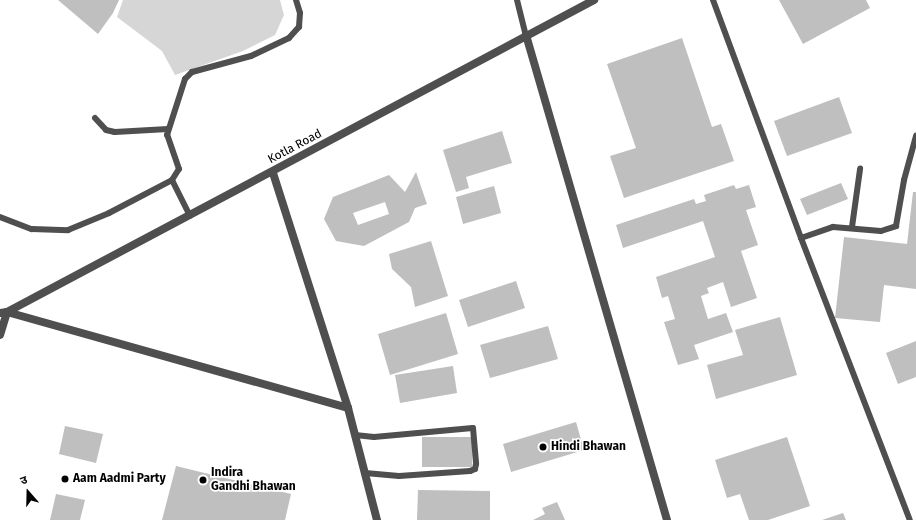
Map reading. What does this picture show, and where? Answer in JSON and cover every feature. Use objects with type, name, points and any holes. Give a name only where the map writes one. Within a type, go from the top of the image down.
[{"type":"street","name":"Kotla Road","points":[[3,312],[190,216],[594,0]]},
{"type":"street","points":[[526,35],[667,520]]},
{"type":"street","points":[[273,172],[348,408],[377,520]]},
{"type":"street","points":[[0,336],[3,312],[348,408]]},
{"type":"lane","points":[[0,217],[32,229],[68,230],[109,213],[172,180],[179,169],[171,150],[168,129],[185,79],[192,72],[251,56],[290,38],[299,26],[300,13],[296,0]]},
{"type":"lane","points":[[516,0],[526,35]]},
{"type":"lane","points":[[713,0],[801,238],[910,520]]},
{"type":"lane","points":[[95,118],[106,130],[115,132],[168,129]]},
{"type":"lane","points":[[801,238],[833,227],[852,227],[881,231],[896,226],[904,180],[916,136]]},
{"type":"lane","points":[[852,227],[860,169]]},
{"type":"lane","points":[[172,180],[190,216]]},
{"type":"lane","points":[[355,435],[380,437],[473,428],[476,464],[475,468],[470,471],[399,476],[365,473]]},
{"type":"shaded area","points":[[123,0],[280,0],[284,15],[275,35],[243,51],[175,75],[162,51],[117,17]]},
{"type":"building","points":[[58,0],[119,0],[113,13],[98,34]]},
{"type":"building","points":[[779,0],[866,0],[870,8],[803,44]]},
{"type":"building","points":[[682,38],[712,127],[721,124],[734,161],[624,198],[610,156],[636,148],[607,64]]},
{"type":"building","points":[[839,97],[852,133],[787,156],[774,121]]},
{"type":"building","points":[[502,131],[512,163],[466,177],[469,188],[456,192],[443,150]]},
{"type":"building","points":[[416,172],[427,204],[415,208],[409,222],[364,246],[336,241],[324,219],[333,197],[389,175],[405,192]],"holes":[[[385,202],[389,214],[358,225],[353,213]]]},
{"type":"building","points":[[841,183],[848,199],[807,215],[800,199]]},
{"type":"building","points":[[734,185],[736,189],[749,185],[756,207],[746,210],[758,245],[741,251],[757,298],[731,307],[723,282],[707,288],[709,293],[701,296],[708,319],[726,313],[733,332],[694,345],[699,359],[678,365],[664,322],[675,319],[668,296],[662,298],[656,277],[715,257],[703,221],[623,248],[616,225],[694,199],[696,204],[706,201],[704,195]]},
{"type":"building","points":[[494,186],[501,213],[463,224],[456,197]]},
{"type":"building","points":[[913,192],[916,192],[916,289],[884,285],[880,322],[835,318],[844,237],[907,244]]},
{"type":"building","points":[[431,241],[448,296],[415,307],[411,287],[392,269],[389,254]]},
{"type":"building","points":[[516,281],[525,308],[468,327],[459,300]]},
{"type":"building","points":[[446,313],[458,354],[390,375],[378,334]]},
{"type":"building","points":[[780,317],[797,375],[716,399],[707,365],[743,355],[735,330]]},
{"type":"building","points":[[548,326],[558,359],[490,378],[480,345]]},
{"type":"building","points":[[916,341],[916,377],[898,384],[886,353]]},
{"type":"building","points":[[453,366],[457,393],[400,403],[395,375]]},
{"type":"building","name":"Hindi Bhawan","points":[[576,422],[584,450],[511,472],[503,444]]},
{"type":"building","points":[[65,426],[103,434],[96,463],[59,454]]},
{"type":"building","points":[[422,437],[473,437],[472,467],[422,467]]},
{"type":"building","points":[[787,437],[810,506],[768,520],[749,520],[740,494],[727,498],[715,460]]},
{"type":"building","name":"Indira Gandhi Bhawan","points":[[176,466],[291,494],[285,520],[162,520]]},
{"type":"building","points":[[418,490],[490,491],[490,520],[417,520]]},
{"type":"building","points":[[56,494],[85,500],[80,520],[50,520]]},
{"type":"building","points":[[557,502],[565,520],[533,520],[545,514],[542,508]]},
{"type":"building","points":[[843,513],[846,520],[822,520]]},
{"type":"place","name":"Hindi Bhawan","points":[[543,447]]},
{"type":"place","name":"Aam Aadmi Party","points":[[65,479]]},
{"type":"place","name":"Indira Gandhi Bhawan","points":[[203,480]]}]
